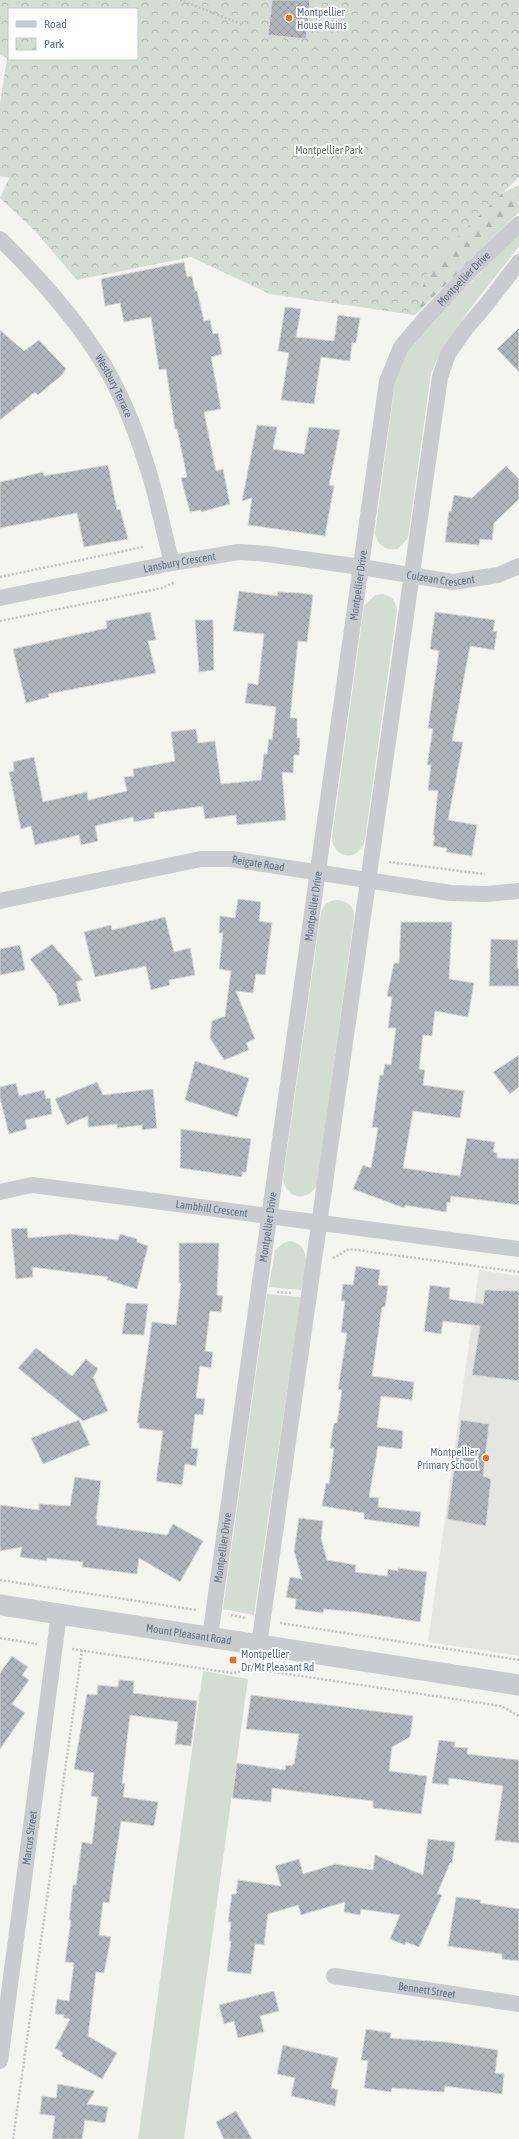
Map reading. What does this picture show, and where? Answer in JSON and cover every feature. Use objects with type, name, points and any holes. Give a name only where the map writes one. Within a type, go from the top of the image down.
[{"type":"street","name":"Montpellier Drive","points":[[202,1636],[259,1290],[387,381],[401,347],[446,296],[519,224]]},
{"type":"street","name":"Westbury Terrace","points":[[0,239],[34,272],[68,314],[101,361],[130,419],[146,464],[172,563]]},
{"type":"street","points":[[259,1645],[440,377],[448,354],[463,332],[519,262]]},
{"type":"street","name":"Lansbury Crescent","points":[[0,598],[172,563],[240,552],[267,554],[361,567]]},
{"type":"street","name":"Culzean Crescent","points":[[361,567],[453,582],[498,575],[519,566]]},
{"type":"street","name":"Reigate Road","points":[[0,901],[168,864],[201,859],[231,859],[318,871],[368,874],[451,893],[486,894],[519,891]]},
{"type":"street","name":"Lambhill Crescent","points":[[0,1192],[32,1185],[270,1215],[319,1223],[519,1249]]},
{"type":"street","name":"Mount Pleasant Road","points":[[0,1605],[519,1685]]},
{"type":"street","name":"Marcus Street","points":[[0,2061],[58,1614]]},
{"type":"street","name":"Bennett Street","points":[[334,1976],[519,2004]]},
{"type":"path","points":[[180,0],[241,24]]},
{"type":"path","points":[[0,577],[143,547]]},
{"type":"path","points":[[0,621],[162,588],[182,579]]},
{"type":"path","points":[[368,874],[388,862],[487,874]]},
{"type":"path","points":[[332,1259],[349,1248],[519,1272]]},
{"type":"path","points":[[259,1290],[309,1295]]},
{"type":"path","points":[[198,1610],[202,1636]]},
{"type":"path","points":[[0,1638],[232,1673],[254,1669],[501,1706],[519,1716]]},
{"type":"path","points":[[14,2139],[82,1650]]},
{"type":"shaded area","name":"Montpellier Primary School","points":[[479,1270],[519,1276],[519,1656],[428,1642]]},
{"type":"green space","name":"Montpellier Park","points":[[0,0],[519,0],[519,177],[429,265],[415,315],[270,294],[191,257],[77,280],[35,231],[0,198],[9,178],[0,176],[0,104],[7,58],[0,54]]},
{"type":"green space","points":[[519,185],[519,212],[415,315],[389,311],[484,202]]},
{"type":"green space","points":[[519,233],[519,246],[460,323],[449,339],[431,373],[408,538],[398,549],[386,548],[380,544],[375,533],[395,382],[411,344]]},
{"type":"green space","points":[[382,594],[392,599],[397,610],[365,839],[362,847],[357,852],[352,855],[346,855],[336,850],[332,837],[364,606],[375,595]]},
{"type":"green space","points":[[334,900],[349,904],[353,910],[354,919],[317,1185],[313,1191],[308,1194],[297,1196],[288,1191],[283,1179],[321,912],[325,904]]},
{"type":"green space","points":[[290,1241],[302,1248],[305,1254],[306,1268],[301,1290],[269,1287],[275,1250],[284,1243]]},
{"type":"green space","points":[[267,1294],[301,1297],[254,1615],[223,1609]]},
{"type":"green space","points":[[203,1671],[248,1679],[184,2139],[138,2139]]},
{"type":"building","name":"Montpellier House Ruins","points":[[272,0],[310,0],[306,39],[268,35]]},
{"type":"building","points":[[184,262],[187,277],[192,276],[204,321],[210,320],[213,334],[218,333],[222,354],[211,357],[221,409],[204,412],[216,471],[223,469],[230,504],[201,512],[201,510],[190,512],[181,478],[187,477],[177,429],[175,429],[166,369],[159,370],[151,317],[124,322],[120,303],[105,306],[101,279]]},
{"type":"building","points":[[285,307],[301,309],[296,337],[334,341],[338,315],[360,318],[356,343],[352,343],[350,361],[321,357],[314,404],[281,400],[289,353],[278,351]]},
{"type":"building","points":[[519,328],[519,372],[497,349]]},
{"type":"building","points":[[0,330],[24,351],[39,340],[66,369],[61,376],[38,395],[35,392],[0,420]]},
{"type":"building","points":[[257,425],[277,427],[273,449],[304,454],[309,427],[340,430],[329,485],[334,486],[325,536],[248,525],[252,498],[242,501]]},
{"type":"building","points":[[108,465],[117,510],[120,509],[128,539],[84,547],[77,513],[0,528],[0,482],[43,472],[44,476]]},
{"type":"building","points":[[506,466],[519,479],[519,499],[494,523],[492,540],[480,539],[479,545],[445,542],[449,511],[451,512],[454,495],[472,498]]},
{"type":"building","points":[[239,591],[277,596],[278,592],[313,595],[307,642],[298,641],[290,718],[297,718],[297,738],[300,738],[299,755],[294,755],[293,773],[282,772],[286,820],[237,825],[236,815],[205,819],[203,806],[154,813],[155,818],[134,822],[133,817],[95,826],[98,841],[81,845],[79,835],[35,845],[31,826],[21,829],[9,772],[14,771],[13,762],[34,757],[43,802],[87,792],[88,800],[127,791],[124,777],[134,776],[133,769],[175,761],[171,732],[196,729],[198,743],[215,741],[221,784],[261,780],[264,754],[267,754],[269,739],[272,740],[276,707],[245,703],[248,683],[258,685],[264,634],[233,631]]},
{"type":"building","points":[[150,612],[156,640],[148,641],[156,673],[48,694],[49,697],[26,703],[13,649],[107,628],[106,621]]},
{"type":"building","points":[[435,612],[495,620],[493,631],[497,632],[494,650],[470,646],[452,741],[463,742],[448,820],[477,825],[472,856],[446,852],[447,848],[433,846],[438,791],[428,790],[431,765],[427,765],[433,729],[428,728],[439,651],[430,649]]},
{"type":"building","points":[[195,620],[213,620],[214,670],[199,672]]},
{"type":"building","points":[[238,899],[261,902],[259,921],[272,923],[265,975],[256,974],[253,993],[236,991],[255,1039],[246,1043],[249,1050],[224,1060],[210,1038],[212,1021],[225,1016],[231,971],[219,969],[223,933],[219,933],[220,916],[235,918]]},
{"type":"building","points":[[165,917],[174,952],[190,948],[195,975],[169,980],[170,985],[151,990],[146,966],[95,977],[84,932],[111,925],[112,930]]},
{"type":"building","points":[[401,922],[452,922],[449,979],[474,983],[468,1017],[435,1011],[432,1036],[423,1035],[419,1069],[425,1070],[423,1085],[464,1091],[460,1118],[413,1111],[403,1168],[460,1176],[467,1138],[495,1142],[493,1152],[497,1153],[497,1158],[519,1159],[519,1205],[451,1196],[450,1203],[447,1202],[446,1212],[405,1205],[404,1208],[353,1189],[363,1165],[371,1168],[378,1128],[372,1127],[380,1075],[383,1075],[385,1064],[391,1065],[396,1028],[388,1028],[392,997],[387,996],[394,963],[399,963]]},
{"type":"building","points":[[491,939],[518,940],[517,968],[519,968],[519,986],[489,986]]},
{"type":"building","points":[[52,944],[83,980],[76,982],[81,1001],[59,1006],[56,994],[30,959]]},
{"type":"building","points":[[20,945],[25,970],[0,975],[0,949]]},
{"type":"building","points":[[519,1055],[519,1087],[510,1094],[493,1072]]},
{"type":"building","points":[[195,1061],[249,1078],[237,1117],[185,1100]]},
{"type":"building","points":[[97,1082],[103,1095],[153,1089],[157,1128],[142,1130],[142,1125],[117,1128],[117,1124],[88,1127],[88,1116],[67,1125],[55,1099]]},
{"type":"building","points":[[16,1083],[19,1096],[44,1090],[46,1099],[50,1098],[52,1114],[25,1120],[27,1129],[9,1134],[0,1098],[0,1087]]},
{"type":"building","points":[[181,1129],[251,1139],[246,1172],[242,1172],[242,1177],[180,1168]]},
{"type":"building","points":[[27,1228],[28,1238],[70,1234],[118,1240],[120,1234],[137,1239],[137,1242],[148,1246],[137,1289],[107,1280],[108,1277],[32,1267],[33,1277],[16,1279],[11,1229]]},
{"type":"building","points":[[179,1243],[219,1243],[217,1295],[223,1296],[221,1312],[210,1311],[205,1351],[213,1352],[211,1368],[200,1366],[196,1398],[205,1399],[203,1415],[195,1414],[191,1448],[198,1449],[196,1466],[185,1464],[182,1485],[156,1481],[163,1431],[139,1428],[139,1423],[137,1423],[152,1322],[176,1325],[181,1283],[179,1283]]},
{"type":"building","points":[[356,1266],[380,1270],[378,1285],[388,1286],[385,1307],[382,1307],[372,1376],[414,1382],[412,1400],[381,1396],[377,1427],[403,1431],[402,1449],[378,1446],[369,1497],[379,1498],[378,1507],[421,1512],[419,1527],[364,1519],[364,1513],[322,1506],[326,1483],[329,1484],[334,1448],[330,1448],[334,1423],[337,1423],[342,1390],[338,1389],[347,1333],[341,1332],[345,1301],[341,1301],[343,1284],[353,1285]]},
{"type":"building","points":[[430,1285],[450,1288],[449,1299],[483,1304],[485,1290],[519,1291],[519,1381],[472,1375],[480,1326],[443,1321],[441,1334],[424,1331]]},
{"type":"building","points":[[126,1303],[148,1304],[144,1335],[122,1334]]},
{"type":"building","points":[[36,1348],[72,1376],[86,1359],[98,1369],[93,1377],[108,1411],[83,1421],[18,1368]]},
{"type":"building","points":[[79,1420],[90,1445],[43,1464],[31,1438]]},
{"type":"building","points":[[461,1420],[489,1424],[483,1476],[491,1479],[486,1526],[447,1519]]},
{"type":"building","points":[[75,1477],[101,1481],[96,1519],[97,1525],[167,1535],[173,1524],[203,1541],[180,1582],[139,1558],[137,1574],[82,1567],[83,1562],[47,1558],[47,1561],[20,1557],[22,1547],[0,1551],[0,1505],[39,1510],[39,1504],[70,1506]]},
{"type":"building","points":[[299,1518],[323,1521],[321,1538],[327,1560],[356,1565],[355,1572],[387,1576],[388,1569],[398,1571],[398,1568],[427,1572],[420,1622],[357,1612],[324,1609],[323,1613],[295,1609],[296,1599],[286,1597],[290,1577],[302,1579],[294,1551]]},
{"type":"building","points":[[12,1656],[28,1667],[22,1675],[29,1680],[12,1704],[25,1713],[0,1749],[0,1673]]},
{"type":"building","points":[[119,1680],[134,1681],[133,1693],[197,1701],[191,1746],[175,1744],[178,1722],[130,1715],[122,1783],[125,1784],[123,1797],[158,1802],[154,1826],[121,1821],[109,1903],[103,1902],[99,1935],[111,1937],[104,1973],[96,1972],[88,2036],[117,2053],[102,2079],[61,2056],[63,2053],[55,2048],[70,2019],[64,2018],[64,2015],[55,2014],[57,1999],[69,2001],[74,1963],[65,1962],[71,1920],[69,1920],[73,1885],[76,1885],[82,1842],[92,1844],[98,1797],[91,1796],[94,1773],[74,1769],[87,1694],[97,1695],[98,1685],[118,1687]]},
{"type":"building","points":[[251,1695],[413,1716],[410,1737],[392,1747],[389,1771],[427,1776],[421,1814],[373,1808],[373,1801],[272,1788],[271,1802],[232,1798],[237,1763],[285,1770],[286,1765],[292,1766],[292,1764],[294,1764],[299,1734],[246,1729]]},
{"type":"building","points":[[439,1740],[455,1742],[454,1747],[468,1748],[467,1754],[519,1760],[519,1843],[495,1840],[503,1786],[449,1778],[448,1785],[432,1783]]},
{"type":"building","points":[[428,1839],[455,1842],[452,1863],[450,1863],[437,1894],[442,1895],[419,1947],[406,1942],[405,1945],[390,1939],[400,1915],[361,1909],[360,1915],[344,1912],[345,1902],[301,1915],[298,1905],[268,1914],[264,1945],[255,1944],[251,1974],[227,1971],[231,1941],[229,1941],[231,1922],[228,1922],[232,1894],[236,1894],[238,1880],[281,1886],[275,1866],[299,1859],[303,1874],[335,1864],[373,1870],[375,1855],[423,1875]]},
{"type":"building","points":[[456,1897],[481,1900],[480,1903],[519,1909],[519,1961],[502,1959],[502,1954],[448,1946]]},
{"type":"building","points":[[274,1991],[279,2011],[260,2016],[264,2032],[238,2038],[234,2021],[224,2024],[219,2005]]},
{"type":"building","points":[[366,2029],[391,2033],[390,2038],[445,2042],[498,2050],[495,2073],[504,2074],[502,2094],[445,2086],[444,2092],[392,2088],[391,2092],[364,2088],[368,2061],[361,2060]]},
{"type":"building","points":[[283,2045],[338,2058],[331,2088],[338,2090],[335,2106],[291,2096],[295,2078],[277,2074]]},
{"type":"building","points":[[58,2084],[95,2091],[87,2104],[108,2107],[105,2123],[85,2120],[82,2139],[52,2139],[55,2116],[40,2114],[42,2096],[56,2098]]},
{"type":"building","points":[[236,2111],[252,2139],[224,2139],[216,2122]]},
{"type":"place","name":"Montpellier House Ruins","points":[[289,18]]},
{"type":"place","name":"Montpellier Primary School","points":[[486,1458]]},
{"type":"place","name":"Montpellier Dr/Mt Pleasant Rd","points":[[233,1660]]}]
